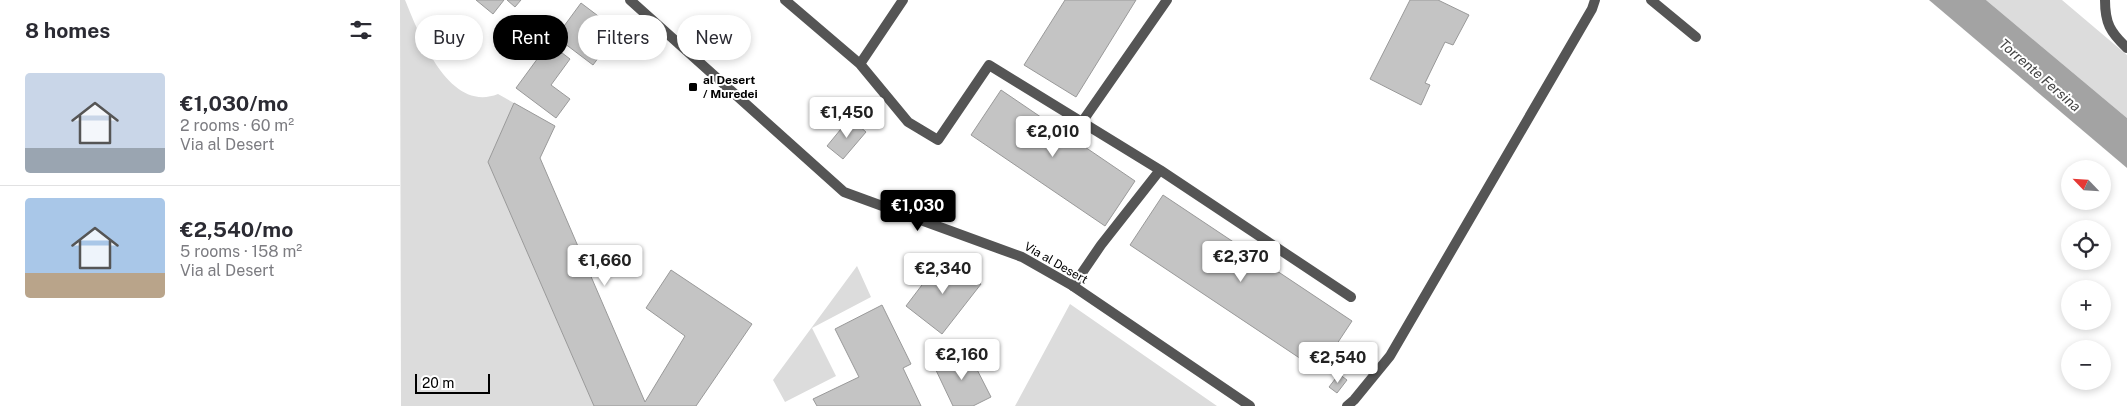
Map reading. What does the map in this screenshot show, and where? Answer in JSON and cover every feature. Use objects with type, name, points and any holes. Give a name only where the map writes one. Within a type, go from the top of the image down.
[{"type":"street","name":"Via al Desert","points":[[630,0],[844,192],[1022,257],[1074,286],[1250,406]]},
{"type":"street","points":[[785,0],[860,64],[908,122],[938,140],[989,66],[1160,170],[1351,298]]},
{"type":"street","points":[[860,64],[903,0]]},
{"type":"street","points":[[1082,122],[1167,0]]},
{"type":"street","points":[[1346,406],[1354,400],[1390,356],[1592,9],[1595,0]]},
{"type":"street","points":[[1651,0],[1696,38]]},
{"type":"street","points":[[2105,0],[2106,20],[2114,36],[2127,48]]},
{"type":"street","points":[[1074,286],[1101,245],[1160,170]]},
{"type":"shaded area","points":[[400,0],[405,0],[415,24],[415,60],[433,60],[450,82],[464,92],[480,97],[498,94],[514,103],[488,162],[594,406],[401,406]]},
{"type":"shaded area","points":[[1986,0],[2062,0],[2127,55],[2127,118]]},
{"type":"shaded area","points":[[857,266],[871,297],[812,328],[836,376],[785,402],[773,380]]},
{"type":"shaded area","points":[[1070,304],[1217,406],[1015,406]]},
{"type":"water","name":"Torrente Fersina","points":[[1929,0],[1986,0],[2127,118],[2127,168]]},
{"type":"building","points":[[476,0],[504,0],[493,14]]},
{"type":"building","points":[[507,0],[521,0],[515,7]]},
{"type":"building","points":[[1065,0],[1136,0],[1076,97],[1024,65]]},
{"type":"building","points":[[1410,0],[1438,0],[1469,15],[1453,45],[1445,42],[1425,83],[1430,85],[1421,105],[1370,79]]},
{"type":"building","points":[[581,3],[597,15],[578,15],[578,54],[568,46],[568,21]]},
{"type":"building","points":[[568,57],[570,59],[551,85],[570,99],[556,118],[516,88],[537,60],[568,60]]},
{"type":"building","points":[[586,60],[597,60],[593,65]]},
{"type":"building","points":[[1001,90],[1135,181],[1105,226],[971,135]]},
{"type":"building","points":[[514,103],[555,126],[540,158],[645,402],[685,336],[646,308],[671,270],[752,324],[696,406],[594,406],[488,162]]},
{"type":"building","points":[[850,118],[866,132],[843,159],[827,146]]},
{"type":"building","points":[[1163,195],[1352,321],[1319,371],[1130,245]]},
{"type":"building","points":[[944,256],[981,284],[942,334],[906,306]]},
{"type":"building","points":[[882,305],[911,364],[903,368],[921,406],[817,406],[813,399],[859,377],[835,329]]},
{"type":"building","points":[[967,350],[991,397],[973,406],[953,406],[934,366]]},
{"type":"building","points":[[1339,374],[1347,380],[1337,393],[1329,387]]},
{"type":"place","name":"al Desert / Muredei","points":[[693,87]]}]
